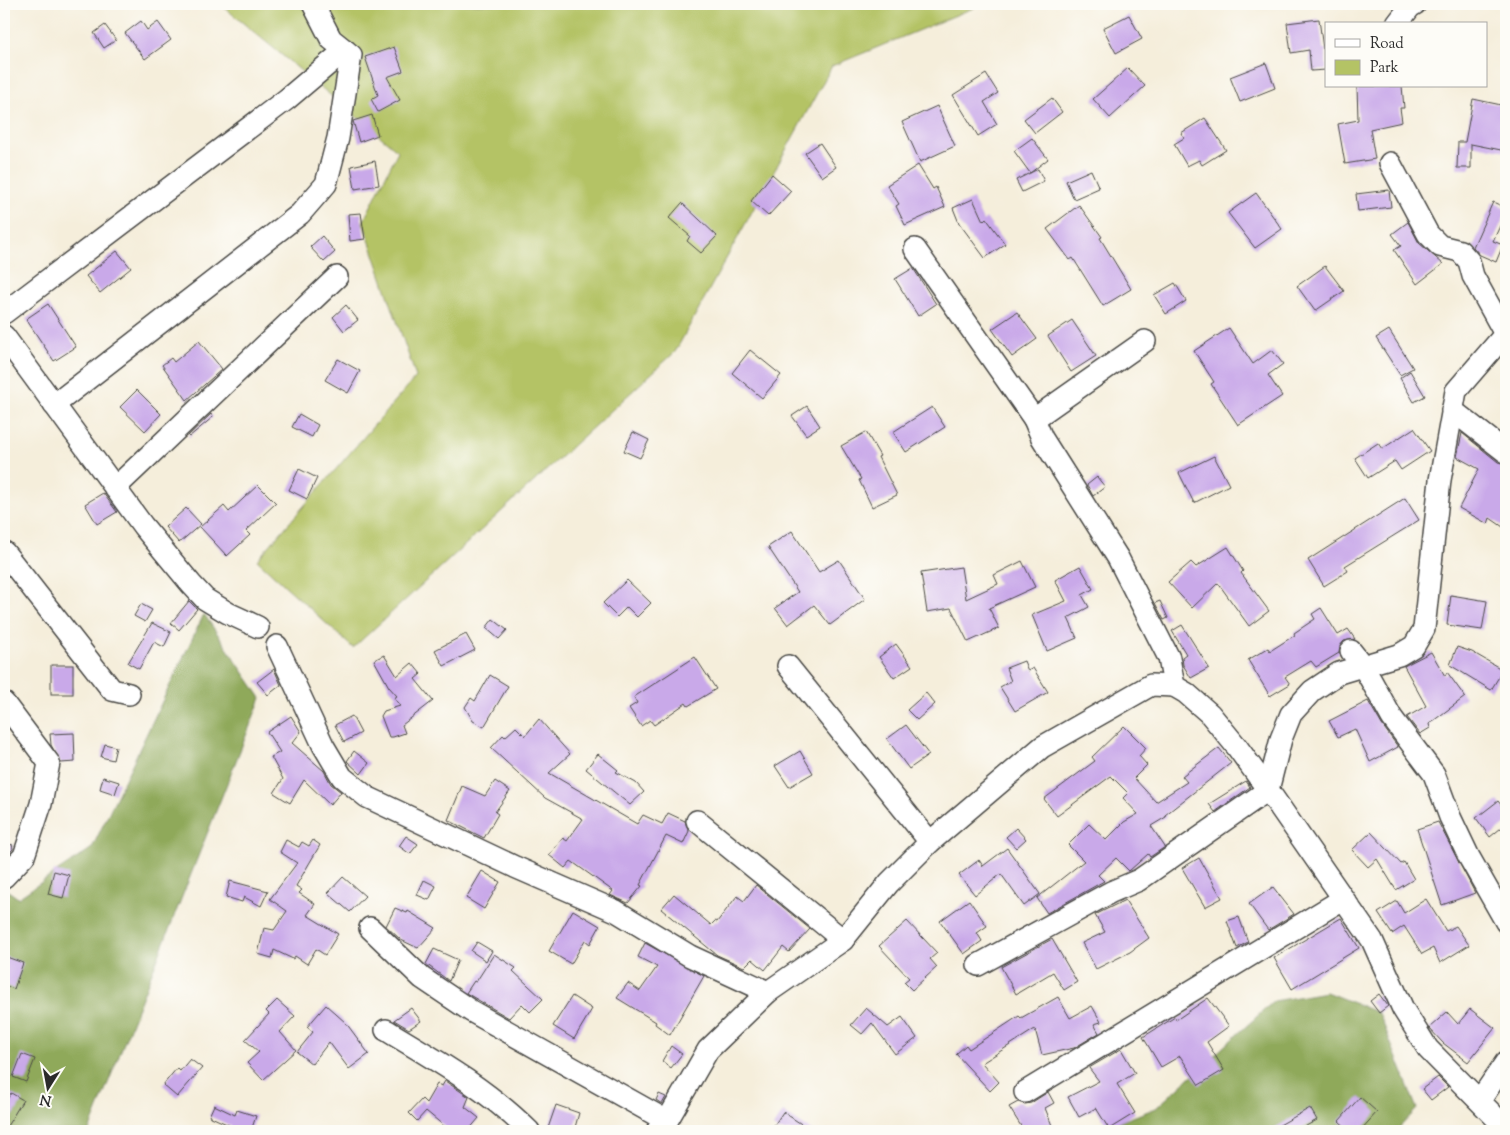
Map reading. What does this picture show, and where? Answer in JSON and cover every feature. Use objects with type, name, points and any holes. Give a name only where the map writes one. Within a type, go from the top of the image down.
[{"type":"street","points":[[54,405],[300,214],[326,184],[338,138],[351,55],[331,39],[313,4]]},
{"type":"street","points":[[1399,22],[1410,7],[1415,4]]},
{"type":"street","points":[[4,313],[286,99],[345,50]]},
{"type":"street","points":[[978,965],[1111,892],[1139,880],[1268,790],[1281,738],[1291,714],[1312,691],[1358,658],[1399,655],[1414,646],[1424,629],[1440,480],[1456,391],[1506,334],[1473,276],[1469,261],[1460,252],[1440,246],[1428,234],[1390,163]]},
{"type":"street","points":[[915,249],[1034,419],[1042,438],[1118,558],[1169,658],[1174,686]]},
{"type":"street","points":[[115,488],[337,277]]},
{"type":"street","points":[[4,336],[143,526],[205,598],[228,613],[258,627]]},
{"type":"street","points":[[1034,419],[1145,341]]},
{"type":"street","points":[[1452,410],[1506,452]]},
{"type":"street","points":[[4,553],[112,690],[129,694]]},
{"type":"street","points":[[277,646],[323,744],[342,777],[367,797],[515,867],[616,911],[690,956],[768,992]]},
{"type":"street","points":[[1358,658],[1392,718],[1434,774],[1450,818],[1469,857],[1506,922]]},
{"type":"street","points":[[788,666],[930,842]]},
{"type":"street","points":[[370,928],[422,978],[470,1012],[662,1126],[708,1050],[768,992],[843,940],[889,882],[930,842],[1042,747],[1151,684],[1174,686],[1186,693],[1210,714],[1268,790],[1372,940],[1403,1009],[1428,1049],[1506,1128]]},
{"type":"street","points":[[4,703],[49,763],[41,804],[24,856],[4,877]]},
{"type":"street","points":[[696,821],[843,940]]},
{"type":"street","points":[[1025,1092],[1343,899]]},
{"type":"street","points":[[386,1030],[446,1066],[505,1107],[529,1131]]},
{"type":"street","points":[[1480,1100],[1506,1062]]},
{"type":"green space","points":[[220,4],[983,4],[832,66],[675,352],[353,648],[257,560],[416,377],[363,222],[398,151]]},
{"type":"green space","points":[[204,614],[261,698],[89,1131],[4,1131],[4,888],[18,898],[92,848]]},
{"type":"green space","points":[[1326,992],[1379,1013],[1417,1109],[1396,1131],[1096,1131],[1156,1108],[1274,1001]]},
{"type":"building","points":[[1129,15],[1142,39],[1116,53],[1103,28]]},
{"type":"building","points":[[1319,19],[1323,49],[1325,49],[1325,70],[1311,71],[1309,50],[1291,53],[1287,23]]},
{"type":"building","points":[[141,21],[147,30],[158,22],[171,40],[145,59],[125,33]]},
{"type":"building","points":[[105,25],[116,40],[104,48],[94,33]]},
{"type":"building","points":[[394,47],[403,71],[387,77],[400,100],[378,112],[371,99],[378,95],[365,57]]},
{"type":"building","points":[[1266,63],[1275,88],[1240,102],[1230,77]]},
{"type":"building","points":[[1128,68],[1145,86],[1110,118],[1093,99]]},
{"type":"building","points":[[986,74],[998,93],[984,102],[997,124],[978,136],[953,95]]},
{"type":"building","points":[[1357,88],[1402,88],[1404,108],[1400,108],[1402,122],[1370,129],[1375,159],[1345,164],[1338,124],[1358,120]]},
{"type":"building","points":[[1052,98],[1062,112],[1035,133],[1024,119]]},
{"type":"building","points":[[1473,99],[1506,106],[1506,151],[1471,144],[1471,168],[1457,168],[1458,142],[1465,142]]},
{"type":"building","points":[[937,106],[955,146],[920,162],[902,122]]},
{"type":"building","points":[[372,115],[378,135],[359,142],[353,121]]},
{"type":"building","points":[[1205,118],[1226,150],[1202,165],[1199,160],[1187,166],[1174,144],[1184,138],[1181,133]]},
{"type":"building","points":[[1032,138],[1048,159],[1030,173],[1014,151]]},
{"type":"building","points":[[820,143],[836,167],[822,177],[805,153]]},
{"type":"building","points":[[375,161],[379,185],[355,189],[351,166]]},
{"type":"building","points":[[918,165],[933,189],[936,187],[945,207],[905,225],[896,206],[899,204],[887,185]]},
{"type":"building","points":[[1038,169],[1044,181],[1022,192],[1016,180]]},
{"type":"building","points":[[1091,170],[1099,188],[1074,199],[1066,181]]},
{"type":"building","points":[[772,174],[791,191],[768,216],[751,201]]},
{"type":"building","points":[[1389,190],[1391,207],[1358,211],[1356,194]]},
{"type":"building","points":[[1256,193],[1282,229],[1255,248],[1228,213]]},
{"type":"building","points":[[973,199],[983,221],[986,218],[1005,244],[985,258],[959,223],[953,208]]},
{"type":"building","points":[[1493,202],[1506,208],[1506,213],[1493,241],[1503,245],[1496,262],[1480,255],[1473,247]]},
{"type":"building","points":[[682,203],[717,236],[701,253],[687,241],[690,236],[669,218]]},
{"type":"building","points":[[1079,205],[1102,237],[1100,238],[1131,289],[1103,306],[1073,258],[1070,260],[1047,229]]},
{"type":"building","points":[[361,213],[365,239],[350,241],[348,214]]},
{"type":"building","points":[[1408,222],[1419,243],[1443,264],[1417,284],[1394,250],[1401,246],[1392,234]]},
{"type":"building","points":[[322,236],[335,252],[324,262],[310,247]]},
{"type":"building","points":[[117,251],[131,268],[100,293],[86,276]]},
{"type":"building","points":[[1325,266],[1344,291],[1315,311],[1297,286]]},
{"type":"building","points":[[913,268],[936,304],[918,316],[895,279]]},
{"type":"building","points":[[1175,283],[1186,301],[1166,314],[1154,295]]},
{"type":"building","points":[[48,304],[76,347],[54,361],[26,319]]},
{"type":"building","points":[[346,305],[358,320],[344,331],[333,317]]},
{"type":"building","points":[[1017,312],[1037,339],[1012,357],[992,329]]},
{"type":"building","points":[[1072,320],[1096,356],[1071,372],[1048,336]]},
{"type":"building","points":[[1229,328],[1253,364],[1272,350],[1283,364],[1268,375],[1282,396],[1238,425],[1211,384],[1214,382],[1194,351]]},
{"type":"building","points":[[1389,330],[1413,368],[1400,375],[1376,338]]},
{"type":"building","points":[[199,341],[222,369],[187,400],[162,365],[171,358],[174,362]]},
{"type":"building","points":[[750,350],[781,375],[762,398],[732,373]]},
{"type":"building","points":[[338,359],[360,371],[348,393],[325,380]]},
{"type":"building","points":[[1410,371],[1425,396],[1414,402],[1400,378]]},
{"type":"building","points":[[137,390],[161,414],[145,431],[120,407]]},
{"type":"building","points":[[807,406],[820,426],[806,435],[792,416]]},
{"type":"building","points":[[932,407],[945,427],[906,452],[893,432]]},
{"type":"building","points":[[211,414],[213,417],[188,436]]},
{"type":"building","points":[[299,414],[318,425],[312,437],[292,427]]},
{"type":"building","points":[[1414,428],[1430,451],[1401,470],[1395,461],[1368,478],[1355,458],[1378,443],[1382,449]]},
{"type":"building","points":[[633,432],[649,440],[640,458],[624,451]]},
{"type":"building","points":[[866,432],[880,456],[878,457],[897,495],[872,507],[859,480],[861,479],[841,446]]},
{"type":"building","points":[[1462,433],[1498,462],[1506,464],[1506,529],[1490,518],[1488,524],[1459,508],[1479,469],[1457,457]]},
{"type":"building","points":[[1214,456],[1229,485],[1194,503],[1179,473]]},
{"type":"building","points":[[299,469],[317,478],[307,499],[289,490]]},
{"type":"building","points":[[1097,477],[1105,487],[1093,496],[1087,485]]},
{"type":"building","points":[[258,485],[276,503],[246,531],[250,535],[227,556],[200,527],[224,506],[229,512]]},
{"type":"building","points":[[103,493],[117,512],[97,524],[85,504]]},
{"type":"building","points":[[1405,498],[1419,520],[1345,566],[1348,571],[1324,586],[1308,560]]},
{"type":"building","points":[[186,508],[201,524],[179,543],[165,527]]},
{"type":"building","points":[[792,531],[819,572],[839,560],[865,599],[830,625],[814,605],[788,625],[775,608],[798,592],[768,547]]},
{"type":"building","points":[[1228,547],[1243,571],[1241,573],[1269,611],[1249,626],[1218,583],[1192,608],[1168,582],[1191,562],[1196,567]]},
{"type":"building","points":[[1022,561],[1035,587],[989,608],[999,628],[968,642],[951,608],[927,612],[921,573],[961,567],[966,599],[998,584],[994,575]]},
{"type":"building","points":[[1080,566],[1093,589],[1082,595],[1089,607],[1068,618],[1077,638],[1047,651],[1032,615],[1066,601],[1055,580]]},
{"type":"building","points":[[627,580],[651,603],[637,617],[627,607],[617,617],[603,603]]},
{"type":"building","points":[[1451,595],[1487,601],[1482,630],[1447,625]]},
{"type":"building","points":[[189,601],[197,609],[179,630],[171,623]]},
{"type":"building","points":[[1160,601],[1168,618],[1164,620],[1155,603]]},
{"type":"building","points":[[141,604],[152,610],[145,622],[134,616]]},
{"type":"building","points":[[1321,608],[1338,635],[1348,629],[1355,639],[1344,641],[1340,646],[1339,653],[1316,667],[1311,661],[1285,677],[1290,684],[1270,696],[1248,660],[1268,648],[1270,651],[1295,635],[1294,633],[1315,619],[1312,614]]},
{"type":"building","points":[[493,619],[507,630],[499,639],[486,628]]},
{"type":"building","points":[[152,623],[171,632],[164,647],[154,642],[139,669],[128,663]]},
{"type":"building","points":[[1182,625],[1209,668],[1191,678],[1183,665],[1182,657],[1186,654],[1172,631]]},
{"type":"building","points":[[466,634],[475,650],[444,666],[435,650]]},
{"type":"building","points":[[896,644],[912,666],[894,678],[879,657]]},
{"type":"building","points":[[1457,647],[1472,652],[1503,670],[1491,690],[1450,665]]},
{"type":"building","points":[[1431,652],[1445,676],[1447,672],[1465,697],[1429,724],[1430,728],[1420,734],[1407,717],[1426,706],[1404,666]]},
{"type":"building","points":[[384,655],[397,676],[412,663],[421,674],[415,679],[433,701],[402,725],[405,733],[393,737],[389,737],[381,716],[384,711],[400,706],[394,698],[397,696],[389,687],[374,660]]},
{"type":"building","points":[[695,657],[716,689],[688,706],[686,703],[654,725],[650,720],[641,726],[629,708],[637,703],[634,697]]},
{"type":"building","points":[[1024,661],[1028,671],[1033,668],[1048,692],[1015,711],[1000,687],[1011,681],[1006,668]]},
{"type":"building","points":[[51,665],[73,665],[73,694],[51,694]]},
{"type":"building","points":[[274,669],[281,685],[268,695],[257,682]]},
{"type":"building","points":[[490,675],[508,686],[484,727],[473,721],[465,707],[471,698],[475,701]]},
{"type":"building","points":[[926,693],[935,704],[917,720],[907,710]]},
{"type":"building","points":[[1368,701],[1398,747],[1370,762],[1355,729],[1338,737],[1329,721]]},
{"type":"building","points":[[291,716],[301,732],[292,743],[324,771],[331,784],[341,792],[330,805],[304,780],[290,803],[274,793],[283,779],[271,757],[280,752],[267,732]]},
{"type":"building","points":[[352,716],[361,733],[344,742],[335,725]]},
{"type":"building","points":[[539,719],[570,754],[549,773],[637,824],[643,815],[662,824],[668,813],[685,821],[689,831],[683,844],[666,836],[640,885],[642,886],[628,903],[610,895],[613,891],[571,861],[565,868],[549,855],[563,838],[567,841],[583,819],[545,798],[491,748],[503,735],[505,737],[516,727],[525,736]]},
{"type":"building","points":[[906,725],[929,755],[909,769],[887,739]]},
{"type":"building","points":[[1124,726],[1146,748],[1139,756],[1147,765],[1134,778],[1156,802],[1187,782],[1182,776],[1219,748],[1231,763],[1165,815],[1166,817],[1151,826],[1165,847],[1150,857],[1148,854],[1129,871],[1116,858],[1098,875],[1104,881],[1047,913],[1037,898],[1084,861],[1068,845],[1089,824],[1106,840],[1124,822],[1138,814],[1123,798],[1128,793],[1111,776],[1057,816],[1044,799],[1095,761],[1092,757]]},
{"type":"building","points":[[74,733],[75,762],[61,763],[51,745],[50,734]]},
{"type":"building","points":[[105,744],[116,747],[113,760],[101,757]]},
{"type":"building","points":[[354,751],[369,763],[361,774],[347,761]]},
{"type":"building","points":[[800,751],[813,773],[789,787],[775,766]]},
{"type":"building","points":[[598,754],[618,770],[616,772],[636,783],[644,792],[630,805],[586,769]]},
{"type":"building","points":[[103,777],[119,782],[115,794],[100,789]]},
{"type":"building","points":[[495,781],[510,791],[495,812],[498,814],[484,838],[448,820],[462,786],[485,796]]},
{"type":"building","points":[[1246,781],[1250,787],[1215,812],[1209,804]]},
{"type":"building","points":[[1498,801],[1506,811],[1506,824],[1490,837],[1476,818]]},
{"type":"building","points":[[1438,822],[1475,893],[1442,905],[1417,829]]},
{"type":"building","points":[[1016,828],[1026,839],[1016,848],[1006,837]]},
{"type":"building","points":[[1371,832],[1401,864],[1404,862],[1414,879],[1396,890],[1377,859],[1368,867],[1352,850]]},
{"type":"building","points":[[406,836],[418,844],[410,854],[399,846]]},
{"type":"building","points":[[286,840],[299,847],[302,842],[309,846],[313,840],[320,845],[296,886],[302,890],[299,893],[315,904],[307,915],[338,934],[325,955],[316,949],[307,964],[295,956],[293,959],[274,950],[272,958],[258,954],[264,928],[274,930],[287,911],[270,899],[297,863],[280,852]]},
{"type":"building","points":[[12,844],[13,849],[4,859],[4,850]]},
{"type":"building","points":[[1007,848],[1040,894],[1024,906],[1001,874],[975,895],[959,875],[979,860],[983,866]]},
{"type":"building","points":[[1199,858],[1222,898],[1205,907],[1182,868]]},
{"type":"building","points":[[54,871],[69,875],[63,898],[48,894]]},
{"type":"building","points":[[482,871],[500,882],[484,909],[466,898]]},
{"type":"building","points":[[343,877],[365,896],[350,912],[328,893]]},
{"type":"building","points":[[424,880],[436,886],[429,900],[417,895]]},
{"type":"building","points":[[230,881],[268,891],[261,906],[244,897],[242,902],[226,897]]},
{"type":"building","points":[[756,885],[810,929],[789,952],[783,947],[765,970],[752,959],[744,967],[717,955],[661,909],[674,894],[711,925],[715,921],[717,922],[737,896],[744,901]]},
{"type":"building","points":[[1273,887],[1294,914],[1268,930],[1249,904]]},
{"type":"building","points":[[1426,899],[1446,931],[1456,926],[1469,945],[1440,963],[1433,948],[1422,954],[1404,926],[1392,934],[1378,913],[1397,901],[1404,913]]},
{"type":"building","points":[[969,900],[987,926],[977,933],[982,941],[964,954],[940,921]]},
{"type":"building","points":[[1125,900],[1149,938],[1130,952],[1096,969],[1082,943],[1105,932],[1095,915]]},
{"type":"building","points":[[395,908],[407,913],[408,911],[436,928],[418,948],[401,940],[386,926]]},
{"type":"building","points":[[573,910],[600,926],[590,944],[585,940],[571,964],[549,951]]},
{"type":"building","points":[[1239,917],[1248,942],[1237,948],[1227,921]]},
{"type":"building","points":[[1341,918],[1359,948],[1292,989],[1274,958]]},
{"type":"building","points":[[907,921],[937,953],[930,959],[937,967],[912,990],[904,982],[909,978],[879,946]]},
{"type":"building","points":[[1052,939],[1077,982],[1064,990],[1053,972],[1016,994],[1001,967]]},
{"type":"building","points":[[477,942],[492,951],[486,961],[471,951]]},
{"type":"building","points":[[645,943],[704,976],[670,1035],[655,1024],[656,1022],[617,998],[628,983],[640,991],[657,967],[638,957]]},
{"type":"building","points":[[434,949],[458,960],[449,981],[426,964]]},
{"type":"building","points":[[494,954],[516,968],[513,971],[543,999],[530,1012],[522,1004],[509,1018],[466,993],[474,981],[476,982]]},
{"type":"building","points":[[4,956],[23,963],[14,989],[4,985]]},
{"type":"building","points":[[1379,994],[1388,1006],[1379,1013],[1370,1001]]},
{"type":"building","points":[[572,996],[592,1009],[574,1039],[553,1026]]},
{"type":"building","points":[[1058,997],[1070,1018],[1092,1006],[1101,1022],[1094,1024],[1099,1033],[1074,1048],[1042,1055],[1035,1029],[982,1063],[999,1082],[990,1091],[956,1054],[966,1045],[969,1049],[1019,1016],[1021,1018]]},
{"type":"building","points":[[1208,998],[1229,1026],[1207,1042],[1224,1070],[1199,1085],[1180,1056],[1161,1067],[1143,1037],[1175,1017],[1176,1020]]},
{"type":"building","points":[[277,1000],[295,1016],[280,1032],[296,1050],[263,1080],[247,1063],[259,1052],[245,1040],[269,1014],[266,1011]]},
{"type":"building","points":[[326,1005],[346,1023],[369,1054],[349,1069],[329,1042],[312,1064],[297,1052],[313,1032],[307,1027]]},
{"type":"building","points":[[411,1008],[421,1021],[409,1029],[394,1020]]},
{"type":"building","points":[[866,1008],[888,1027],[902,1017],[917,1038],[895,1054],[872,1023],[862,1034],[851,1025]]},
{"type":"building","points":[[1470,1009],[1495,1028],[1468,1062],[1443,1043],[1429,1028],[1447,1012],[1458,1024]]},
{"type":"building","points":[[671,1046],[682,1054],[671,1068],[662,1061]]},
{"type":"building","points":[[1121,1049],[1135,1073],[1117,1084],[1135,1113],[1109,1129],[1096,1108],[1079,1117],[1068,1097],[1099,1081],[1089,1068]]},
{"type":"building","points":[[22,1054],[35,1059],[26,1082],[13,1077]]},
{"type":"building","points":[[190,1059],[202,1068],[177,1097],[163,1085],[177,1068],[180,1071]]},
{"type":"building","points":[[1438,1077],[1448,1087],[1431,1100],[1422,1089]]},
{"type":"building","points":[[445,1081],[469,1097],[465,1107],[479,1118],[468,1131],[450,1131],[426,1111],[417,1121],[409,1113],[422,1099],[426,1103],[437,1084],[442,1086]]},
{"type":"building","points":[[1048,1092],[1054,1103],[1045,1108],[1053,1128],[1044,1131],[1024,1131],[1009,1107],[1018,1102],[1031,1103]]},
{"type":"building","points":[[11,1093],[23,1100],[4,1131],[4,1104]]},
{"type":"building","points":[[659,1094],[666,1097],[662,1104],[656,1100]]},
{"type":"building","points":[[1360,1097],[1377,1112],[1360,1131],[1350,1131],[1339,1121]]},
{"type":"building","points":[[214,1105],[235,1115],[237,1110],[256,1116],[251,1131],[229,1131],[231,1126],[209,1116]]},
{"type":"building","points":[[556,1105],[579,1113],[574,1131],[547,1131]]},
{"type":"building","points":[[1310,1108],[1317,1120],[1297,1131],[1269,1131]]},
{"type":"building","points":[[783,1112],[812,1131],[779,1131],[773,1127]]}]
